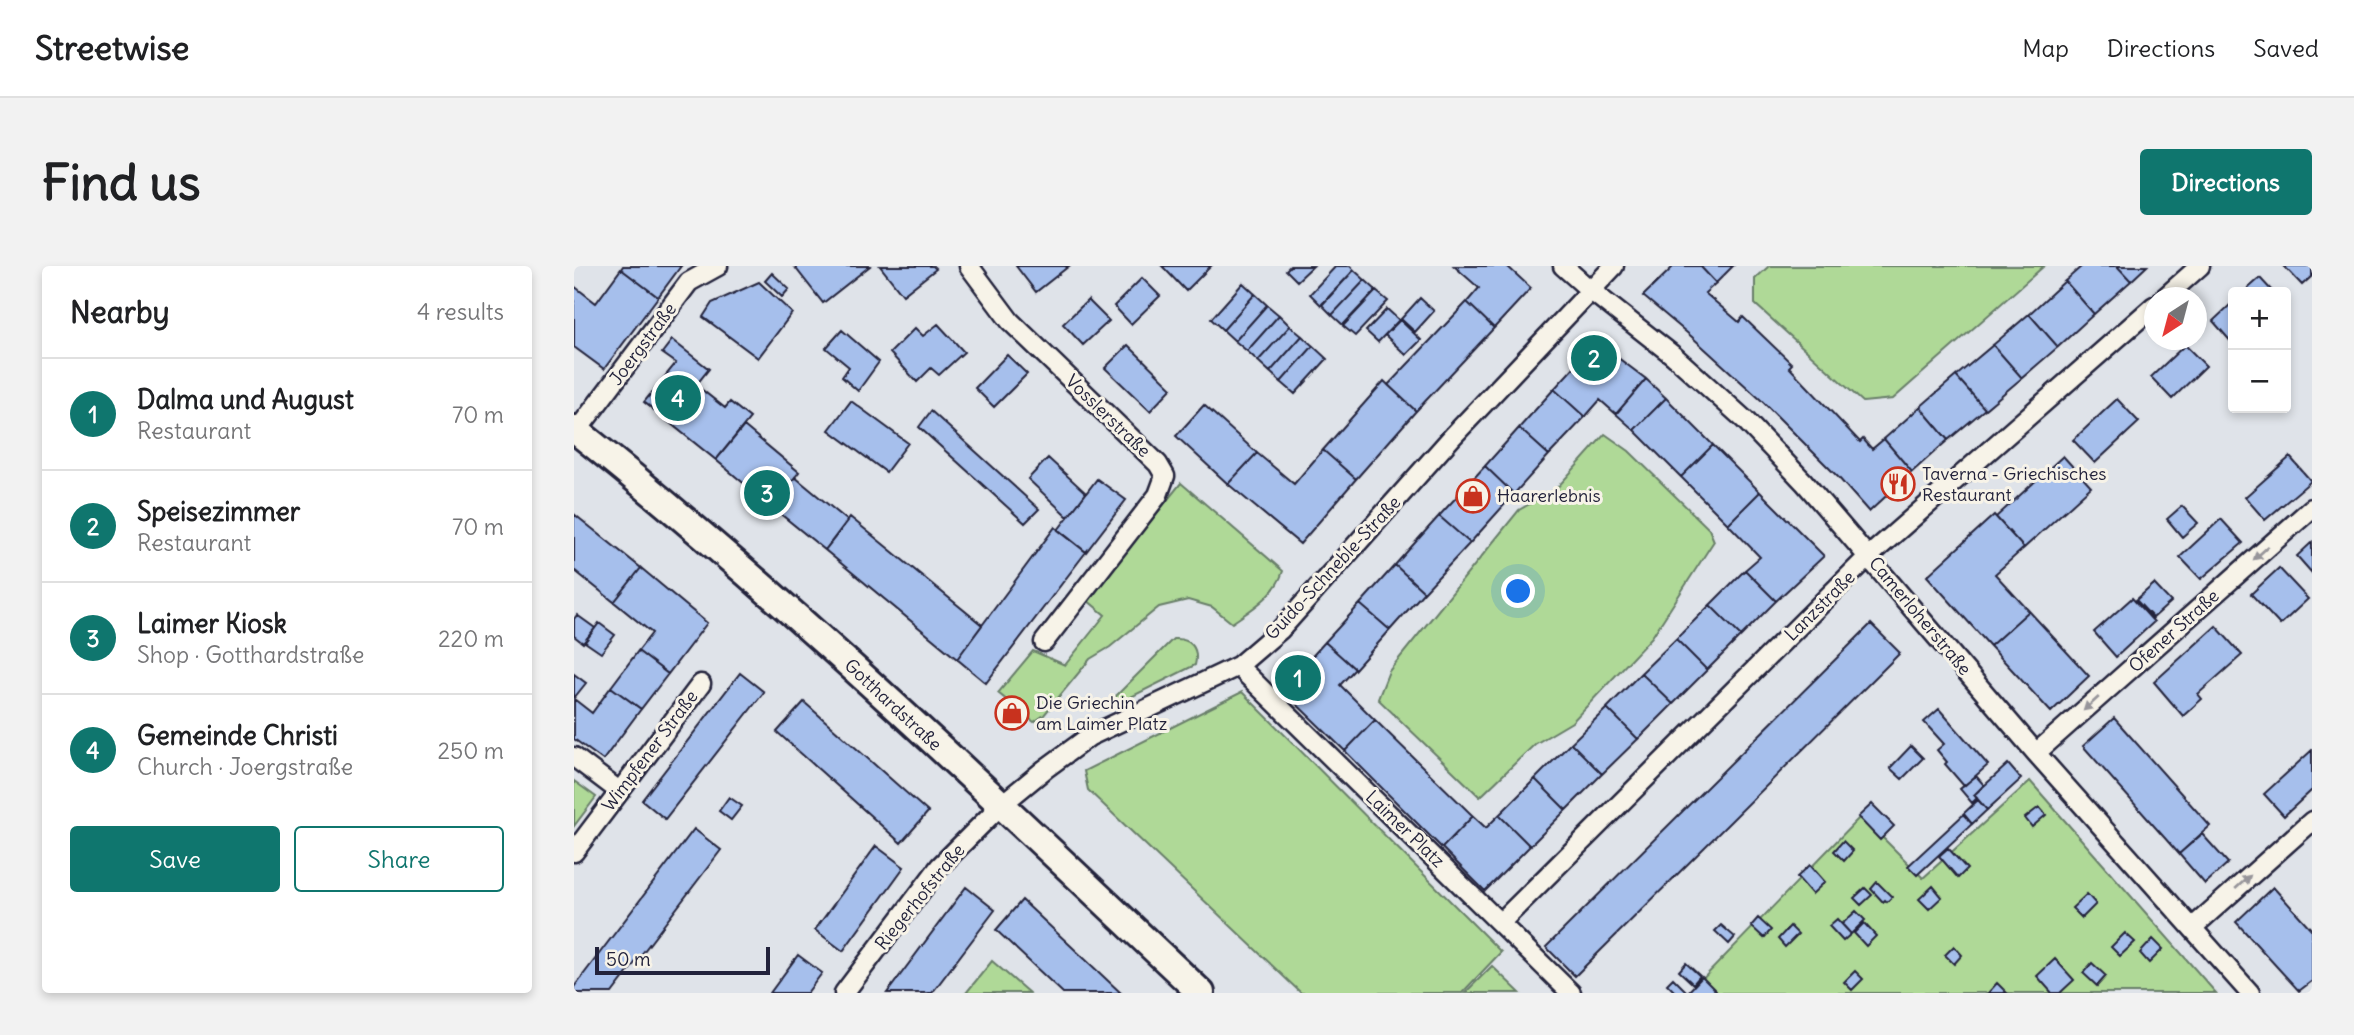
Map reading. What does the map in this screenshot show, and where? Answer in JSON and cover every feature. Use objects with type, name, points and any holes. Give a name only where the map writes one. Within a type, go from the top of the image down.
[{"type":"street","name":"Joergstraße","points":[[575,430],[689,282],[718,266]]},
{"type":"street","name":"Vosslerstraße","points":[[969,266],[1010,321],[1158,464],[1165,476],[1158,495],[1044,642]]},
{"type":"street","name":"Camerloherstraße","points":[[1563,266],[1674,356],[1745,421],[1804,482],[2036,753],[2250,993]]},
{"type":"street","name":"Guido-Schneble-Straße","points":[[1001,805],[1090,736],[1238,666],[1280,630],[1453,436],[1614,266]]},
{"type":"street","points":[[2176,287],[2200,266]]},
{"type":"street","name":"Lanzstraße","points":[[1500,923],[1869,556],[2144,315]]},
{"type":"street","name":"Gotthardstraße","points":[[575,430],[775,598],[1201,993]]},
{"type":"street","name":"Ofener Straße","points":[[2036,753],[2312,508]]},
{"type":"street","name":"Laimer Platz","points":[[1238,666],[1571,993]]},
{"type":"street","name":"Wimpfener Straße","points":[[574,852],[701,684]]},
{"type":"street","points":[[574,757],[619,791]]},
{"type":"street","name":"Riegerhofstraße","points":[[844,993],[940,866],[1001,805]]},
{"type":"street","points":[[2192,928],[2312,821]]},
{"type":"green space","points":[[1769,266],[2044,266],[1893,399],[1863,402],[1755,304],[1755,279]]},
{"type":"green space","points":[[1605,434],[1629,451],[1709,529],[1714,541],[1652,637],[1572,722],[1535,744],[1480,797],[1378,699],[1389,671],[1519,510],[1556,489]]},
{"type":"green space","points":[[1181,483],[1283,571],[1280,580],[1262,601],[1232,623],[1212,607],[1188,600],[1159,607],[1110,647],[1090,659],[1044,715],[1034,722],[998,693],[1033,651],[1065,665],[1105,615],[1087,600]]},
{"type":"green space","points":[[1173,639],[1185,640],[1192,645],[1196,654],[1195,665],[1109,708],[1109,703]]},
{"type":"green space","points":[[1242,692],[1501,952],[1462,993],[1301,993],[1088,790],[1084,771]]},
{"type":"green space","points":[[574,781],[596,797],[574,826]]},
{"type":"green space","points":[[2030,781],[2216,993],[1689,993],[1861,816],[1923,878]]},
{"type":"green space","points":[[992,961],[1029,993],[966,993]]},
{"type":"green space","points":[[1492,966],[1520,993],[1465,993]]},
{"type":"building","points":[[623,266],[681,266],[658,297],[621,269]]},
{"type":"building","points":[[794,266],[870,266],[823,303]]},
{"type":"building","points":[[880,266],[933,266],[936,269],[903,295]]},
{"type":"building","points":[[1016,266],[1069,266],[1036,292]]},
{"type":"building","points":[[1162,266],[1211,266],[1186,291]]},
{"type":"building","points":[[1290,266],[1313,266],[1297,281],[1286,270]]},
{"type":"building","points":[[1336,266],[1350,266],[1354,270],[1321,305],[1310,294]]},
{"type":"building","points":[[1454,266],[1507,266],[1531,288],[1494,328],[1467,302],[1479,288]]},
{"type":"building","points":[[1674,266],[1700,266],[1716,283],[1705,293],[1739,322],[1743,317],[1792,364],[1789,367],[1860,442],[1863,439],[1872,449],[1884,439],[1912,472],[1869,512],[1761,400],[1643,296]]},
{"type":"building","points":[[1700,266],[1733,266],[1716,283]]},
{"type":"building","points":[[2082,266],[2117,266],[2131,281],[2094,314],[2065,281]]},
{"type":"building","points":[[2117,266],[2147,266],[2131,281]]},
{"type":"building","points":[[2284,266],[2312,266],[2312,276],[2302,285]]},
{"type":"building","points":[[621,269],[658,297],[604,369],[574,347],[574,286],[596,303]]},
{"type":"building","points":[[1354,270],[1365,280],[1332,315],[1322,305]]},
{"type":"building","points":[[772,273],[789,289],[782,297],[765,281]]},
{"type":"building","points":[[1142,278],[1160,296],[1131,324],[1114,306]]},
{"type":"building","points":[[2260,278],[2268,287],[2250,287]]},
{"type":"building","points":[[1365,280],[1376,290],[1343,325],[1332,315]]},
{"type":"building","points":[[2065,281],[2094,314],[2058,347],[2029,314]]},
{"type":"building","points":[[759,282],[792,313],[758,358],[703,317],[712,303]]},
{"type":"building","points":[[1243,283],[1255,294],[1223,330],[1211,319]]},
{"type":"building","points":[[1376,291],[1388,301],[1355,336],[1343,326]]},
{"type":"building","points":[[1255,294],[1267,305],[1235,341],[1223,330]]},
{"type":"building","points":[[1420,298],[1434,311],[1415,332],[1401,319]]},
{"type":"building","points":[[1088,300],[1109,321],[1083,345],[1063,324]]},
{"type":"building","points":[[1467,302],[1494,328],[1416,411],[1388,385]]},
{"type":"building","points":[[1267,305],[1279,315],[1247,351],[1235,341]]},
{"type":"building","points":[[2228,307],[2228,338],[2213,321]]},
{"type":"building","points":[[1387,309],[1399,320],[1378,342],[1366,331]]},
{"type":"building","points":[[2029,314],[2058,347],[2022,378],[1993,345]]},
{"type":"building","points":[[1279,315],[1290,326],[1258,361],[1247,351]]},
{"type":"building","points":[[1400,320],[1421,340],[1406,355],[1385,335]]},
{"type":"building","points":[[938,324],[964,352],[939,375],[931,368],[917,382],[890,353],[915,328],[923,336]]},
{"type":"building","points":[[1290,326],[1302,336],[1270,372],[1258,361]]},
{"type":"building","points":[[842,330],[879,362],[858,391],[842,377],[849,367],[826,348]]},
{"type":"building","points":[[1302,336],[1313,346],[1281,382],[1270,372]]},
{"type":"building","points":[[672,340],[709,369],[696,385],[725,408],[730,402],[750,418],[716,460],[644,402],[676,363],[662,353]]},
{"type":"building","points":[[1597,342],[1646,379],[1616,414],[1600,400],[1585,417],[1554,389]]},
{"type":"building","points":[[1128,345],[1172,388],[1150,411],[1105,368]]},
{"type":"building","points":[[1993,345],[2022,378],[1985,409],[1956,376]]},
{"type":"building","points":[[1313,346],[1327,359],[1295,394],[1281,382]]},
{"type":"building","points":[[2180,350],[2190,350],[2206,366],[2172,399],[2151,377]]},
{"type":"building","points":[[1007,355],[1027,374],[994,407],[975,388]]},
{"type":"building","points":[[1956,376],[1985,409],[1948,440],[1920,407]]},
{"type":"building","points":[[1646,379],[1666,398],[1634,430],[1616,414]]},
{"type":"building","points":[[1384,381],[1416,411],[1356,479],[1323,450]]},
{"type":"building","points":[[1554,389],[1585,417],[1549,455],[1519,428]]},
{"type":"building","points":[[1666,398],[1713,445],[1681,477],[1634,430]]},
{"type":"building","points":[[2117,399],[2139,422],[2095,463],[2073,440]]},
{"type":"building","points":[[851,401],[908,443],[886,472],[829,430]]},
{"type":"building","points":[[1204,405],[1257,453],[1228,484],[1176,436]]},
{"type":"building","points":[[1920,407],[1948,440],[1912,472],[1884,439]]},
{"type":"building","points":[[931,411],[1039,509],[1025,523],[919,427]]},
{"type":"building","points":[[744,426],[799,472],[772,507],[716,460]]},
{"type":"building","points":[[1519,428],[1549,455],[1514,494],[1485,466]]},
{"type":"building","points":[[1713,445],[1760,492],[1728,524],[1681,477]]},
{"type":"building","points":[[1323,450],[1356,479],[1300,544],[1228,484],[1257,453],[1294,484]]},
{"type":"building","points":[[2063,456],[2091,487],[2024,548],[1996,517]]},
{"type":"building","points":[[2290,457],[2311,481],[2265,520],[2245,497]]},
{"type":"building","points":[[1048,458],[1086,493],[1068,517],[1028,479]]},
{"type":"building","points":[[1485,466],[1514,494],[1470,543],[1439,516]]},
{"type":"building","points":[[795,477],[848,521],[825,550],[772,507]]},
{"type":"building","points":[[1097,479],[1126,500],[1086,552],[1058,530]]},
{"type":"building","points":[[1760,492],[1824,556],[1776,601],[1745,570],[1760,557],[1728,524]]},
{"type":"building","points":[[2182,506],[2198,523],[2182,537],[2167,519]]},
{"type":"building","points":[[574,514],[641,568],[614,602],[574,570]]},
{"type":"building","points":[[1994,515],[2024,548],[1995,574],[2029,611],[1990,646],[1927,576]]},
{"type":"building","points":[[1439,516],[1470,543],[1424,592],[1395,565]]},
{"type":"building","points":[[850,517],[982,625],[957,659],[825,550]]},
{"type":"building","points":[[2221,519],[2243,543],[2201,579],[2180,557]]},
{"type":"building","points":[[1055,527],[1086,552],[986,683],[957,659]]},
{"type":"building","points":[[2312,542],[2312,573],[2297,556]]},
{"type":"building","points":[[1395,565],[1424,592],[1390,630],[1360,604]]},
{"type":"building","points":[[641,568],[707,623],[668,674],[638,651],[652,633],[614,602]]},
{"type":"building","points":[[2279,568],[2308,599],[2280,625],[2251,594]]},
{"type":"building","points":[[1745,570],[1776,601],[1741,636],[1710,605]]},
{"type":"building","points":[[2154,584],[2171,602],[2153,618],[2136,600]]},
{"type":"building","points":[[2132,598],[2154,622],[2116,657],[2094,632]]},
{"type":"building","points":[[1360,604],[1390,630],[1355,669],[1325,642]]},
{"type":"building","points":[[1710,605],[1741,636],[1707,670],[1676,639]]},
{"type":"building","points":[[2029,611],[2089,676],[2051,712],[1990,646]]},
{"type":"building","points":[[577,615],[595,628],[583,643],[574,636],[574,619]]},
{"type":"building","points":[[599,623],[615,635],[601,653],[585,642]]},
{"type":"building","points":[[1871,624],[1900,653],[1575,976],[1546,947]]},
{"type":"building","points":[[2216,626],[2242,655],[2198,694],[2202,699],[2183,716],[2154,682]]},
{"type":"building","points":[[1676,639],[1707,670],[1673,704],[1641,673]]},
{"type":"building","points":[[1325,642],[1355,669],[1340,685],[1375,720],[1345,751],[1282,690]]},
{"type":"building","points":[[638,651],[668,674],[641,709],[611,687]]},
{"type":"building","points":[[740,673],[764,692],[665,819],[642,800]]},
{"type":"building","points":[[1641,673],[1673,704],[1638,739],[1607,708]]},
{"type":"building","points":[[574,674],[586,683],[574,698]]},
{"type":"building","points":[[611,687],[641,709],[603,760],[574,739],[574,699],[592,713]]},
{"type":"building","points":[[804,702],[928,812],[901,843],[777,732]]},
{"type":"building","points":[[1607,708],[1638,739],[1602,774],[1571,743]]},
{"type":"building","points":[[1939,709],[1988,765],[1964,786],[1937,750],[1944,744],[1924,722]]},
{"type":"building","points":[[2114,718],[2210,826],[2179,854],[2083,746]]},
{"type":"building","points":[[1375,720],[1473,816],[1442,848],[1345,751]]},
{"type":"building","points":[[1571,743],[1602,774],[1566,810],[1535,779]]},
{"type":"building","points":[[1911,746],[1923,758],[1902,779],[1890,768]]},
{"type":"building","points":[[2312,750],[2312,790],[2284,816],[2264,794]]},
{"type":"building","points":[[2008,764],[2021,779],[1987,810],[1974,795]]},
{"type":"building","points":[[1976,776],[1984,785],[1974,795],[1977,798],[1972,803],[1960,789]]},
{"type":"building","points":[[1535,779],[1566,810],[1530,846],[1499,815]]},
{"type":"building","points":[[729,797],[742,806],[731,820],[719,811]]},
{"type":"building","points":[[1978,800],[1987,810],[1972,824],[1963,814]]},
{"type":"building","points":[[1872,804],[1894,826],[1880,840],[1858,817]]},
{"type":"building","points":[[2039,807],[2046,815],[2032,827],[2025,818]]},
{"type":"building","points":[[1964,814],[1972,824],[1917,875],[1908,866]]},
{"type":"building","points":[[1499,815],[1530,846],[1485,891],[1442,848],[1473,816],[1486,828]]},
{"type":"building","points":[[694,829],[721,850],[612,993],[574,993],[574,987]]},
{"type":"building","points":[[2202,834],[2228,863],[2205,884],[2179,854]]},
{"type":"building","points":[[1843,841],[1853,851],[1844,861],[1834,851]]},
{"type":"building","points":[[876,846],[904,867],[843,951],[815,930]]},
{"type":"building","points":[[1948,848],[1967,869],[1958,878],[1939,856]]},
{"type":"building","points":[[1810,865],[1825,882],[1812,894],[1797,877]]},
{"type":"building","points":[[1877,882],[1892,897],[1887,902],[1883,902],[1871,889]]},
{"type":"building","points":[[1933,886],[1942,897],[1929,909],[1919,899]]},
{"type":"building","points":[[966,887],[995,910],[932,993],[887,993]]},
{"type":"building","points":[[2273,887],[2312,930],[2312,981],[2299,991],[2236,922]]},
{"type":"building","points":[[1865,888],[1872,895],[1861,905],[1854,898]]},
{"type":"building","points":[[2087,894],[2096,904],[2082,918],[2072,908]]},
{"type":"building","points":[[1022,900],[1121,993],[1063,993],[996,930]]},
{"type":"building","points":[[1856,911],[1865,920],[1851,934],[1842,924]]},
{"type":"building","points":[[1758,918],[1771,930],[1764,938],[1751,926]]},
{"type":"building","points":[[1837,919],[1851,934],[1843,941],[1829,926]]},
{"type":"building","points":[[1864,923],[1876,936],[1866,946],[1854,933]]},
{"type":"building","points":[[1721,925],[1735,937],[1729,944],[1715,931]]},
{"type":"building","points":[[1790,926],[1798,934],[1785,947],[1778,939]]},
{"type":"building","points":[[2125,933],[2135,942],[2120,956],[2111,947]]},
{"type":"building","points":[[2153,939],[2163,949],[2149,963],[2140,953]]},
{"type":"building","points":[[1954,946],[1962,955],[1954,964],[1945,955]]},
{"type":"building","points":[[798,955],[822,973],[807,993],[770,993]]},
{"type":"building","points":[[2055,959],[2074,980],[2060,993],[2052,993],[2037,976]]},
{"type":"building","points":[[1686,963],[1700,976],[1693,984],[1679,971]]},
{"type":"building","points":[[2092,963],[2106,976],[2097,986],[2083,973]]},
{"type":"building","points":[[1855,971],[1863,979],[1852,990],[1844,982]]},
{"type":"building","points":[[1702,977],[1715,993],[1687,993]]},
{"type":"building","points":[[1673,978],[1686,991],[1684,993],[1676,993],[1667,984]]},
{"type":"building","points":[[1997,983],[2007,993],[1988,993]]},
{"type":"place","name":"Speisezimmer","points":[[1594,358]]},
{"type":"place","name":"Gemeinde Christi","points":[[678,398]]},
{"type":"place","name":"Taverna - Griechisches Restaurant","points":[[1898,484]]},
{"type":"place","name":"Laimer Kiosk","points":[[767,493]]},
{"type":"place","name":"Haarerlebnis","points":[[1473,496]]},
{"type":"place","name":"Dalma und August","points":[[1298,678]]},
{"type":"place","name":"Die Griechin am Laimer Platz","points":[[1012,713]]}]
